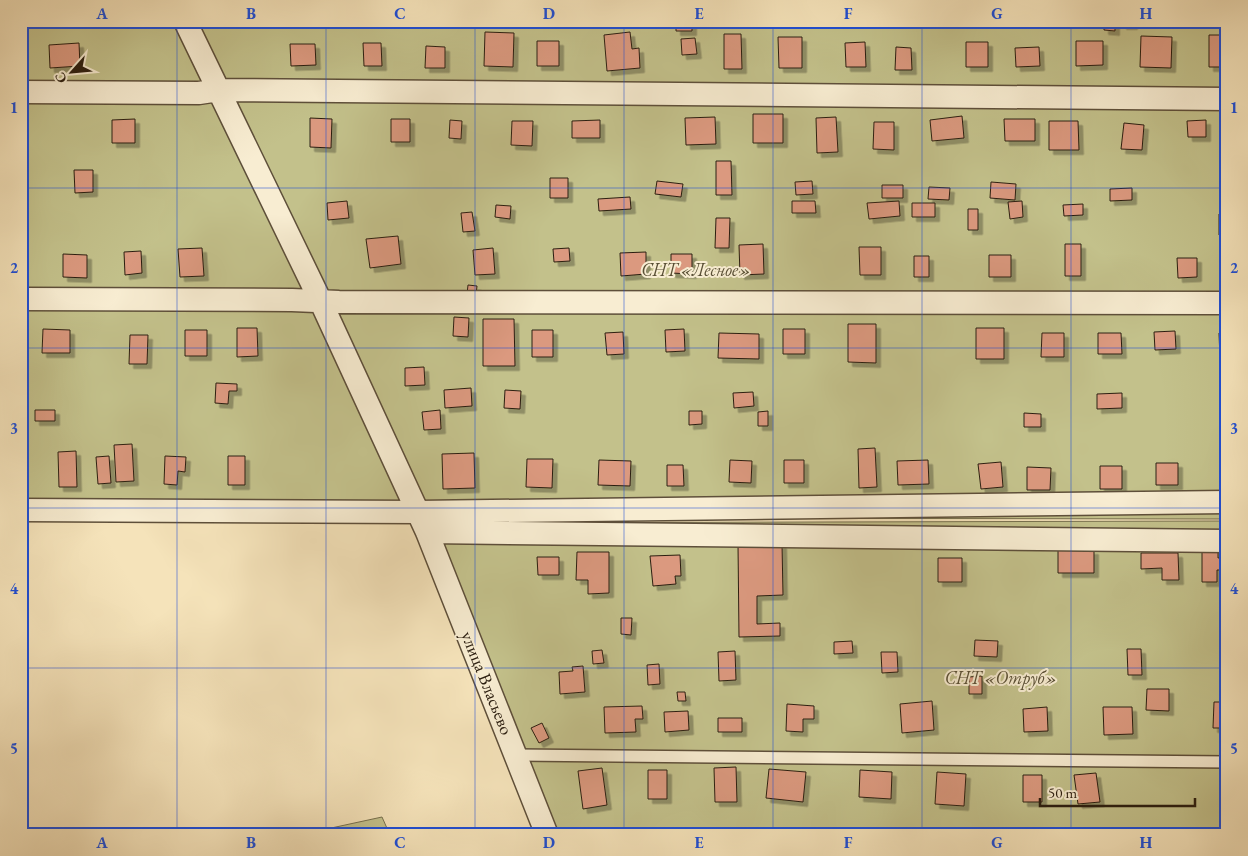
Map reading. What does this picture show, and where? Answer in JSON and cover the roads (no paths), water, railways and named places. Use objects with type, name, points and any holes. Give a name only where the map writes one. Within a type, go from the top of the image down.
[{"type":"street","name":"улица Власьево","points":[[186,21],[320,300],[423,522],[547,835]]},
{"type":"street","points":[[21,92],[199,93],[219,90],[1227,99]]},
{"type":"street","points":[[21,299],[320,300],[369,302],[1227,303]]},
{"type":"street","points":[[423,522],[1227,502]]},
{"type":"street","points":[[21,510],[423,522],[1227,540]]},
{"type":"lane","points":[[516,755],[1227,762]]},
{"type":"park label","name":"СНТ «Лесное»","points":[[696,270]]},
{"type":"park label","name":"СНТ «Отруб»","points":[[1001,678]]}]
